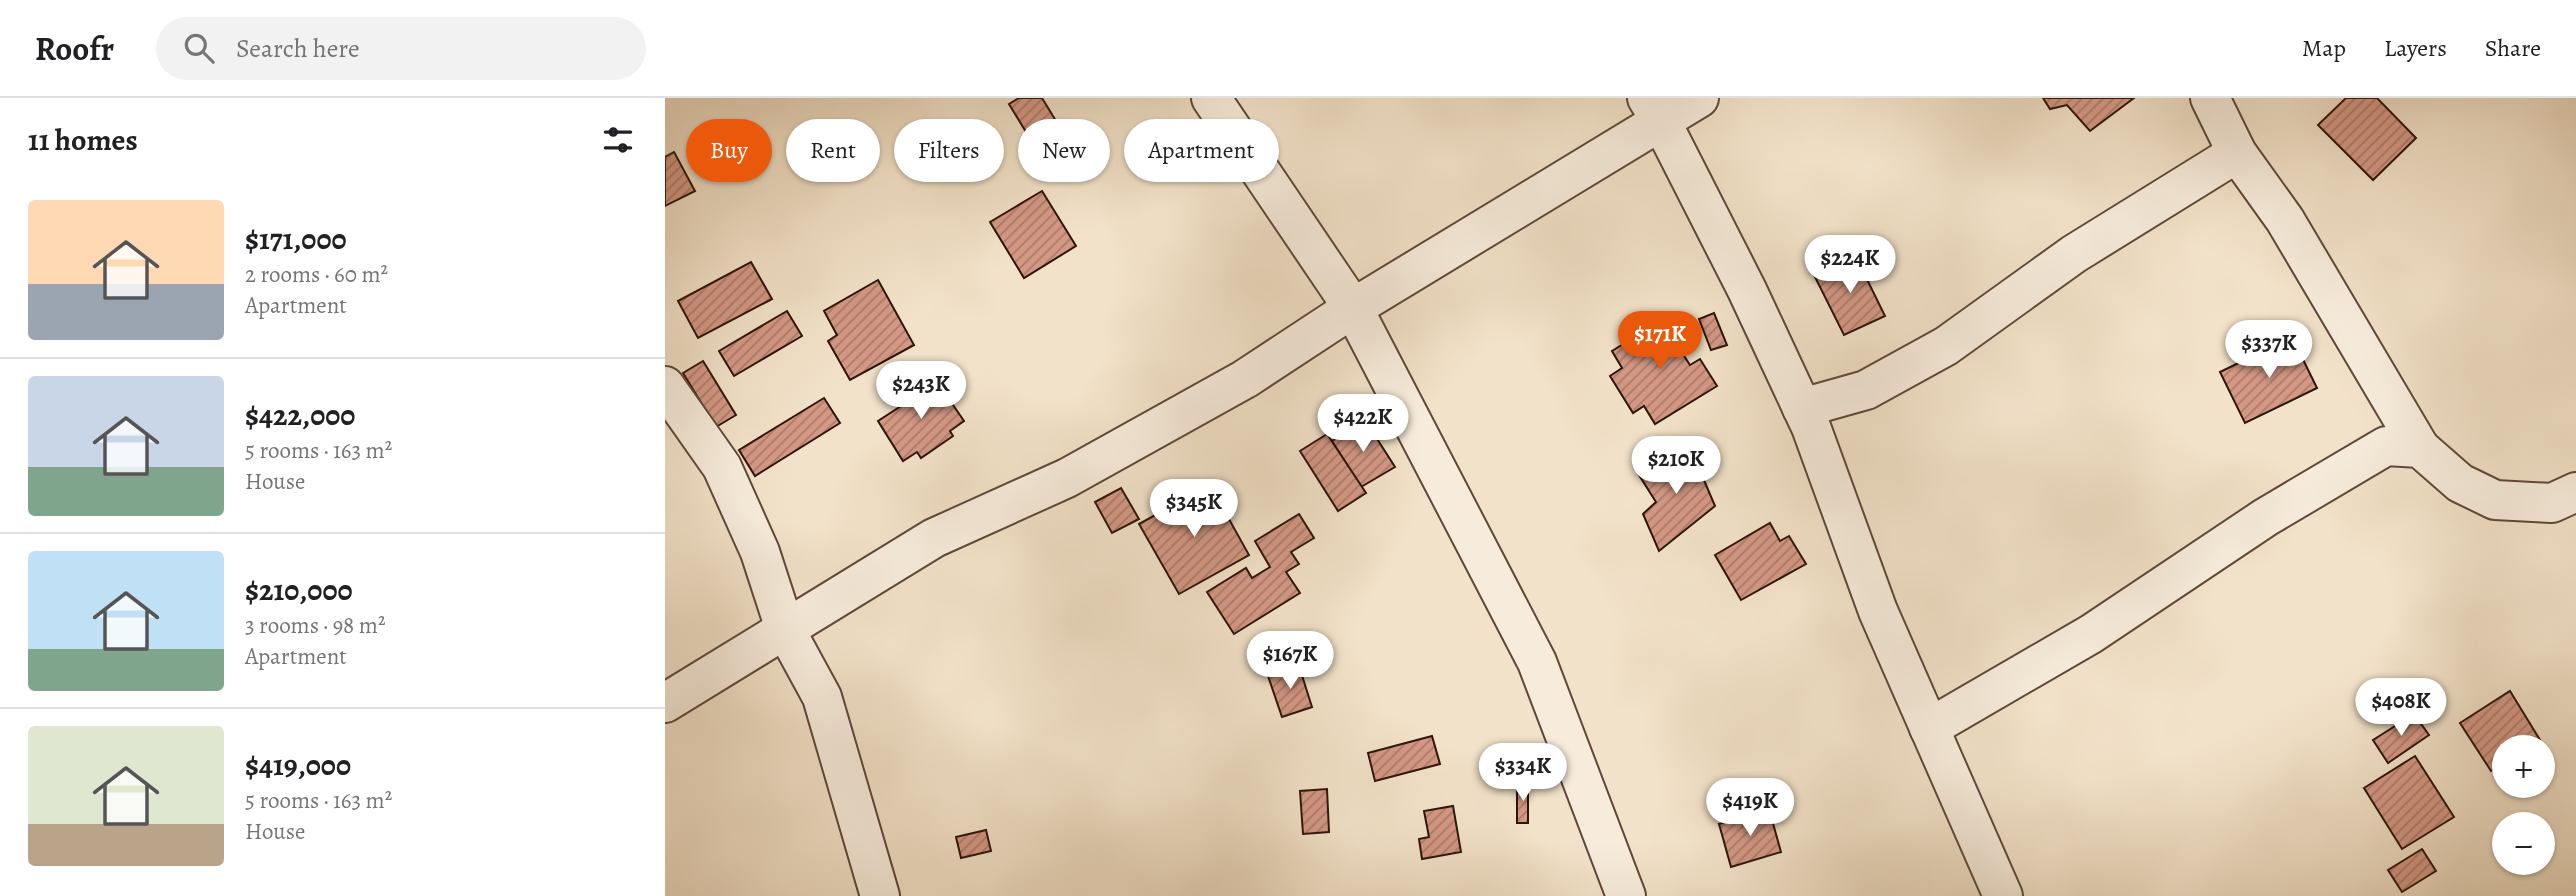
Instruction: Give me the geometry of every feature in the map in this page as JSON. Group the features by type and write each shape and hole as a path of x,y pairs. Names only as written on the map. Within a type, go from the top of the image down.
{"street":[{"path":"1211,98 1353,308 1537,662 1626,896"},
{"path":"665,704 934,538 1067,478 1245,379 1654,109 1699,98"},
{"path":"2210,98 2237,153 2285,220 2420,448 2460,483 2495,500 2552,503 2576,492"},
{"path":"1654,109 1747,290 1802,408 1878,611 2003,896"},
{"path":"1802,408 1866,390 1946,346 2074,254 2237,153"},
{"path":"665,386 722,467 760,552 785,629 822,697 880,896"},
{"path":"1929,728 2091,634 2266,517 2352,464 2386,446 2420,448"}],"building":[{"path":"1019,98 1042,98 1055,119 1018,119 1009,104"},
{"path":"2043,98 2134,98 2090,131 2067,105 2050,109"},
{"path":"2346,98 2377,98 2416,138 2373,180 2318,125"},
{"path":"674,152 686,174 686,182 690,182 695,191 665,206 665,157"},
{"path":"1042,191 1076,246 1024,278 990,222"},
{"path":"1855,255 1885,316 1844,335 1814,275"},
{"path":"751,262 772,299 698,338 678,301"},
{"path":"878,280 914,345 850,380 828,341 837,335 824,311"},
{"path":"787,311 802,336 734,376 719,351"},
{"path":"1673,313 1688,339 1677,345 1690,365 1700,359 1717,386 1655,424 1644,406 1633,413 1610,376 1622,368 1612,351"},
{"path":"1714,313 1727,345 1711,350 1699,319"},
{"path":"2292,337 2317,388 2245,423 2220,372"},
{"path":"703,361 736,415 716,427 683,373"},
{"path":"920,381 926,389 938,383 964,421 950,431 953,436 921,458 917,452 903,461 878,421 904,404 898,395"},
{"path":"824,398 840,423 755,476 739,450"},
{"path":"1365,420 1395,467 1361,487 1332,441"},
{"path":"1327,434 1366,493 1338,511 1300,451"},
{"path":"1689,445 1715,506 1659,551 1643,514 1656,502 1639,475"},
{"path":"1210,485 1249,555 1179,594 1139,524"},
{"path":"1121,488 1139,519 1112,533 1095,502"},
{"path":"1299,514 1314,538 1291,552 1299,564 1286,572 1300,593 1234,634 1207,592 1246,568 1252,578 1270,567 1255,541"},
{"path":"1770,523 1780,541 1789,536 1806,564 1741,600 1715,555"},
{"path":"1299,666 1312,707 1282,717 1268,676"},
{"path":"2510,691 2537,735 2492,735 2491,771 2460,723"},
{"path":"2414,714 2429,735 2388,763 2373,740"},
{"path":"1432,736 1440,764 1375,781 1368,753"},
{"path":"2415,756 2454,817 2402,849 2364,788"},
{"path":"1517,782 1528,782 1528,823 1517,823"},
{"path":"1327,789 1329,832 1303,834 1300,791"},
{"path":"1453,806 1461,852 1422,859 1419,839 1429,837 1424,811"},
{"path":"1769,809 1781,852 1731,867 1719,824"},
{"path":"986,830 991,851 961,858 956,837"},
{"path":"2422,849 2436,871 2402,892 2388,870"}]}
